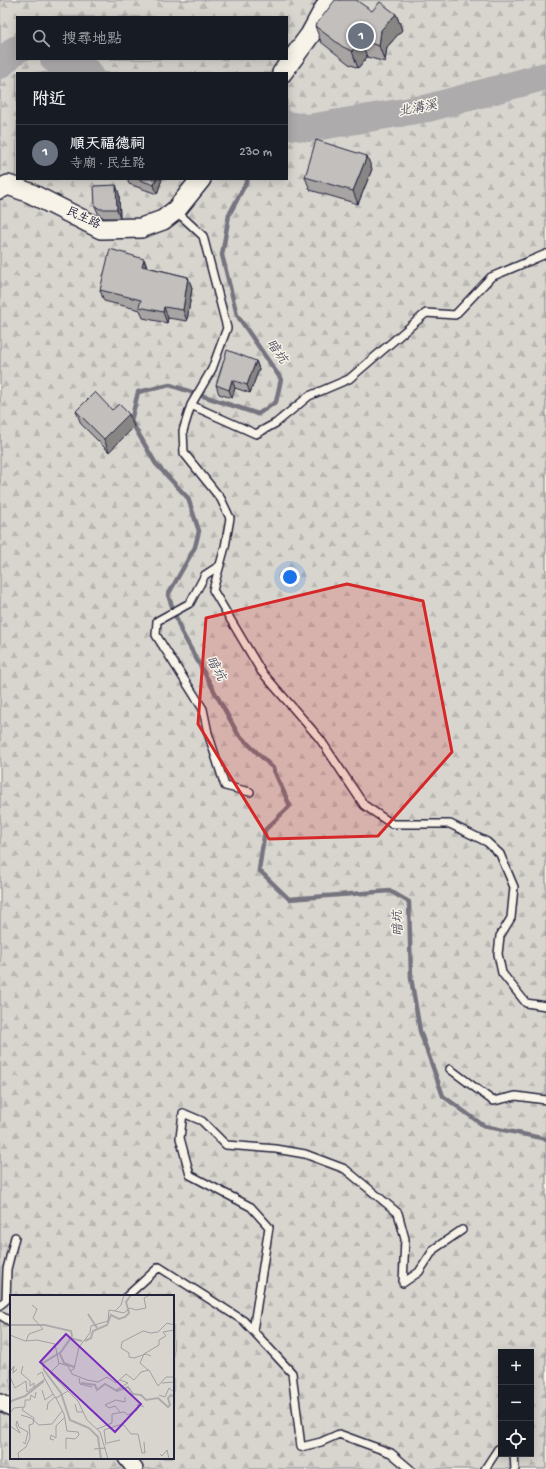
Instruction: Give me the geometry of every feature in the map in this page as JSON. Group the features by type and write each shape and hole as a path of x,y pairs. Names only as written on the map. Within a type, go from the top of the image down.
{"street":[{"path":"283,72 310,35 329,0"},
{"name":"民生路","path":"0,189 8,185 30,193 101,229 141,228 163,220 176,210 199,180"},
{"path":"0,1402 10,1407"},
{"path":"127,1459 135,1469"}],"lane":[{"path":"176,210 203,236 227,328 212,369 191,405 183,431 184,453 221,499 230,518 225,547 213,590 261,671 320,739 364,805 392,824 450,824 487,842 500,854 514,887 511,918 500,936 498,954 502,973 526,1003 546,1006"},
{"path":"191,405 256,434 276,423 309,396 349,379 426,313 455,315 491,277 546,254"},
{"path":"219,566 205,575 190,603 157,621 156,635 202,709 208,734 225,786 250,792"},
{"path":"450,1069 493,1101 516,1096 546,1100"},
{"path":"253,1330 269,1227 251,1207 190,1175 180,1138 183,1113 202,1121 226,1145 276,1149 305,1154 345,1170 398,1213 405,1239 403,1283 419,1272 434,1249 462,1230"},
{"path":"0,1305 6,1300 7,1269 15,1237"},
{"path":"128,1295 159,1266 244,1321 292,1373 301,1447 321,1442 339,1434 392,1453 410,1469"},
{"path":"0,1315 10,1321"},
{"path":"485,1469 498,1449"},
{"path":"514,1457 515,1469"}],"highlighted area":[{"path":"347,584 423,601 452,752 378,836 269,839 198,724 206,618"}],"green space":[{"path":"0,0 546,0 546,1469 0,1469"}],"building":[{"path":"335,0 356,0 372,11 380,2 396,14 381,30 379,46 361,40 352,51 343,47 315,26"},
{"path":"316,140 367,156 353,191 305,177"},
{"path":"140,180 156,180 154,185"},
{"path":"116,185 117,209 100,209 95,206 94,186"},
{"path":"110,249 144,259 142,266 188,277 183,310 164,307 163,312 139,307 141,300 100,290"},
{"path":"227,350 256,361 247,385 232,380 229,390 216,385"},
{"path":"95,392 112,410 119,404 129,414 104,439 76,411"}],"waterway":[{"name":"北溝溪","path":"0,65 16,50"},
{"name":"北溝溪","path":"56,60 86,72"},
{"name":"北溝溪","path":"544,76 546,83"},
{"name":"北溝溪","path":"288,125 309,128 428,108 546,76"},
{"name":"暗坑","path":"247,180 229,215 222,255 237,315 281,379 276,402 258,414 170,385 138,392 131,421 156,464 188,498 199,531 195,547 168,595 181,631 238,734 273,768 290,806 265,830 259,870 289,899 390,891 409,902 411,978 420,1031 443,1096 484,1126 546,1139"}],"place":[{"name":"順天福德祠","path":"361,36"}]}
